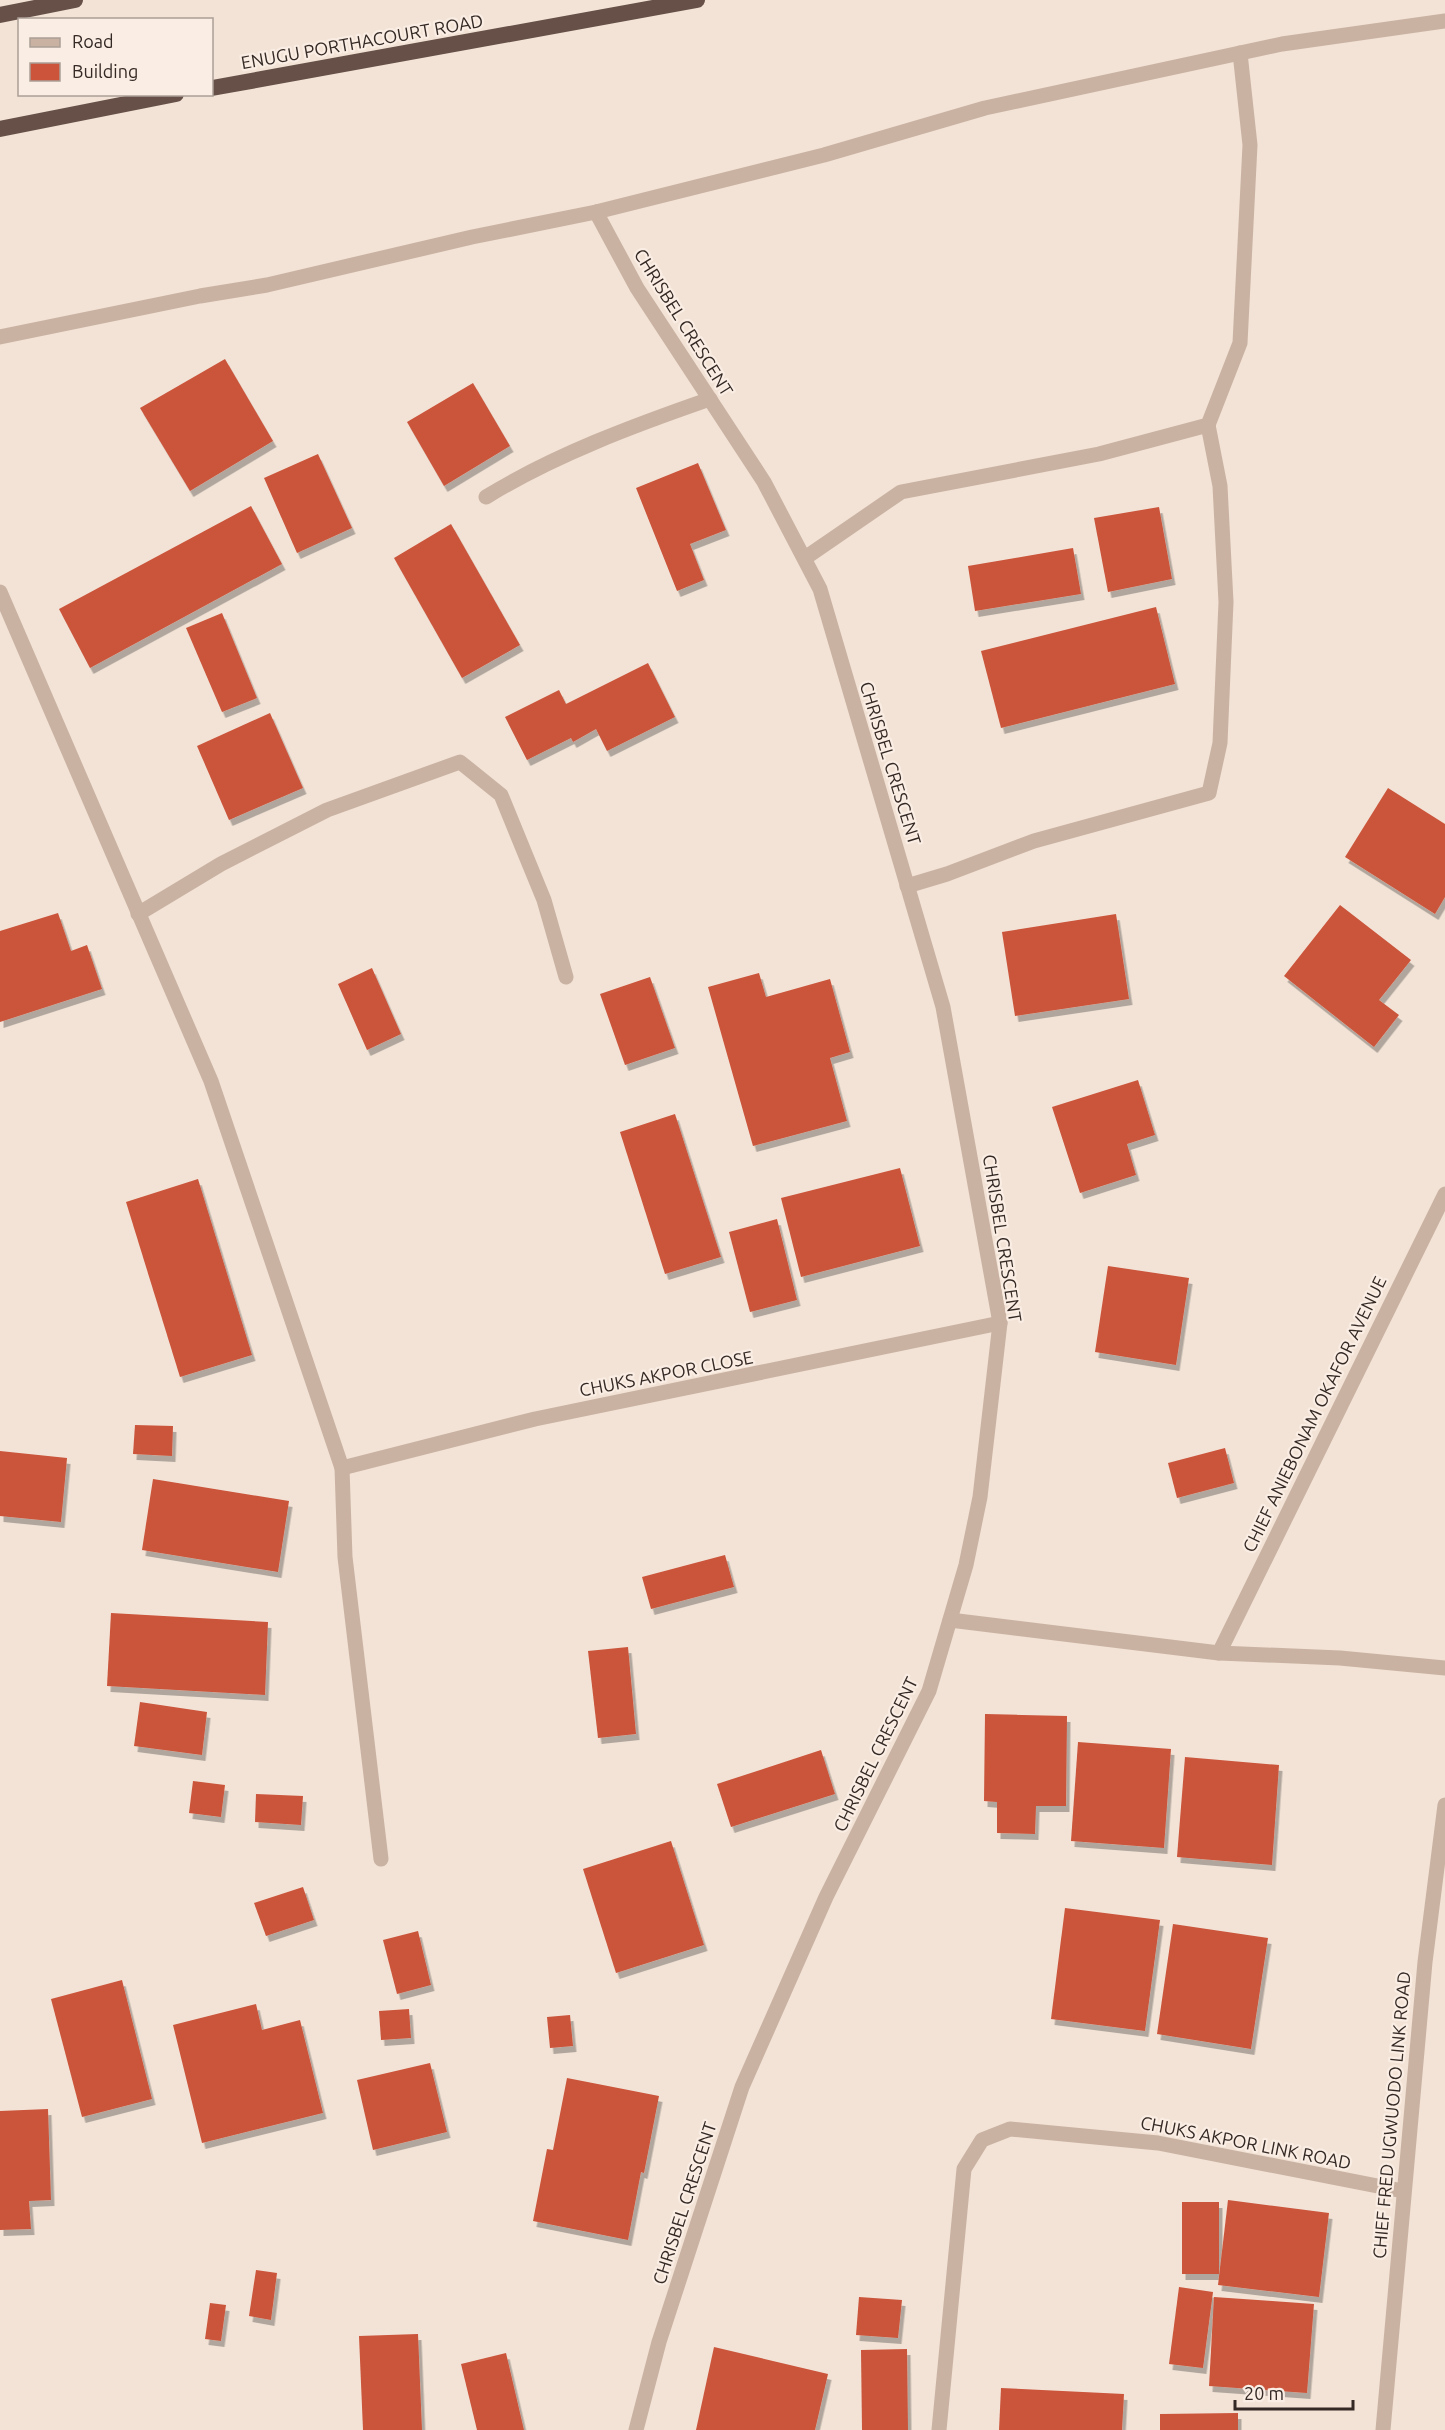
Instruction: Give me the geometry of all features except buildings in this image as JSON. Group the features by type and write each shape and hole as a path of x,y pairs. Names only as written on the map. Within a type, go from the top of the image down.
{"highway":[{"path":"0,15 75,0"},
{"name":"ENUGU PORTHACOURT ROAD","path":"213,88 697,0"},
{"path":"0,129 166,96"}],"street":[{"path":"0,337 201,296 267,285 472,237 596,212 824,155 985,108 1282,44 1445,21"},
{"path":"907,886 947,874 1034,841 1209,793 1220,743 1226,602 1220,486 1208,425 1240,343 1250,145 1240,53"},
{"name":"CHRISBEL CRESCENT","path":"596,212 637,288 764,482 820,589 943,1008 1000,1323 980,1497 966,1564 929,1691 826,1897 742,2087 659,2342 636,2430"},
{"path":"486,497 518,477 639,423 710,399"},
{"path":"805,558 901,492 1099,454 1208,425"},
{"path":"0,592 211,1081 342,1468 345,1557 381,1859"},
{"path":"138,914 221,864 327,810 460,762 501,795 544,900 566,977"},
{"name":"CHIEF ANIEBONAM OKAFOR AVENUE","path":"1219,1653 1445,1194"},
{"name":"CHUKS AKPOR CLOSE","path":"342,1468 535,1419 1000,1323"},
{"path":"950,1620 1219,1653 1340,1658 1445,1668"},
{"name":"CHIEF FRED UGWUODO LINK ROAD","path":"1383,2430 1425,1962 1445,1804"},
{"name":"CHUKS AKPOR LINK ROAD","path":"939,2430 964,2169 981,2140 1011,2129 1158,2143 1403,2191"}]}
